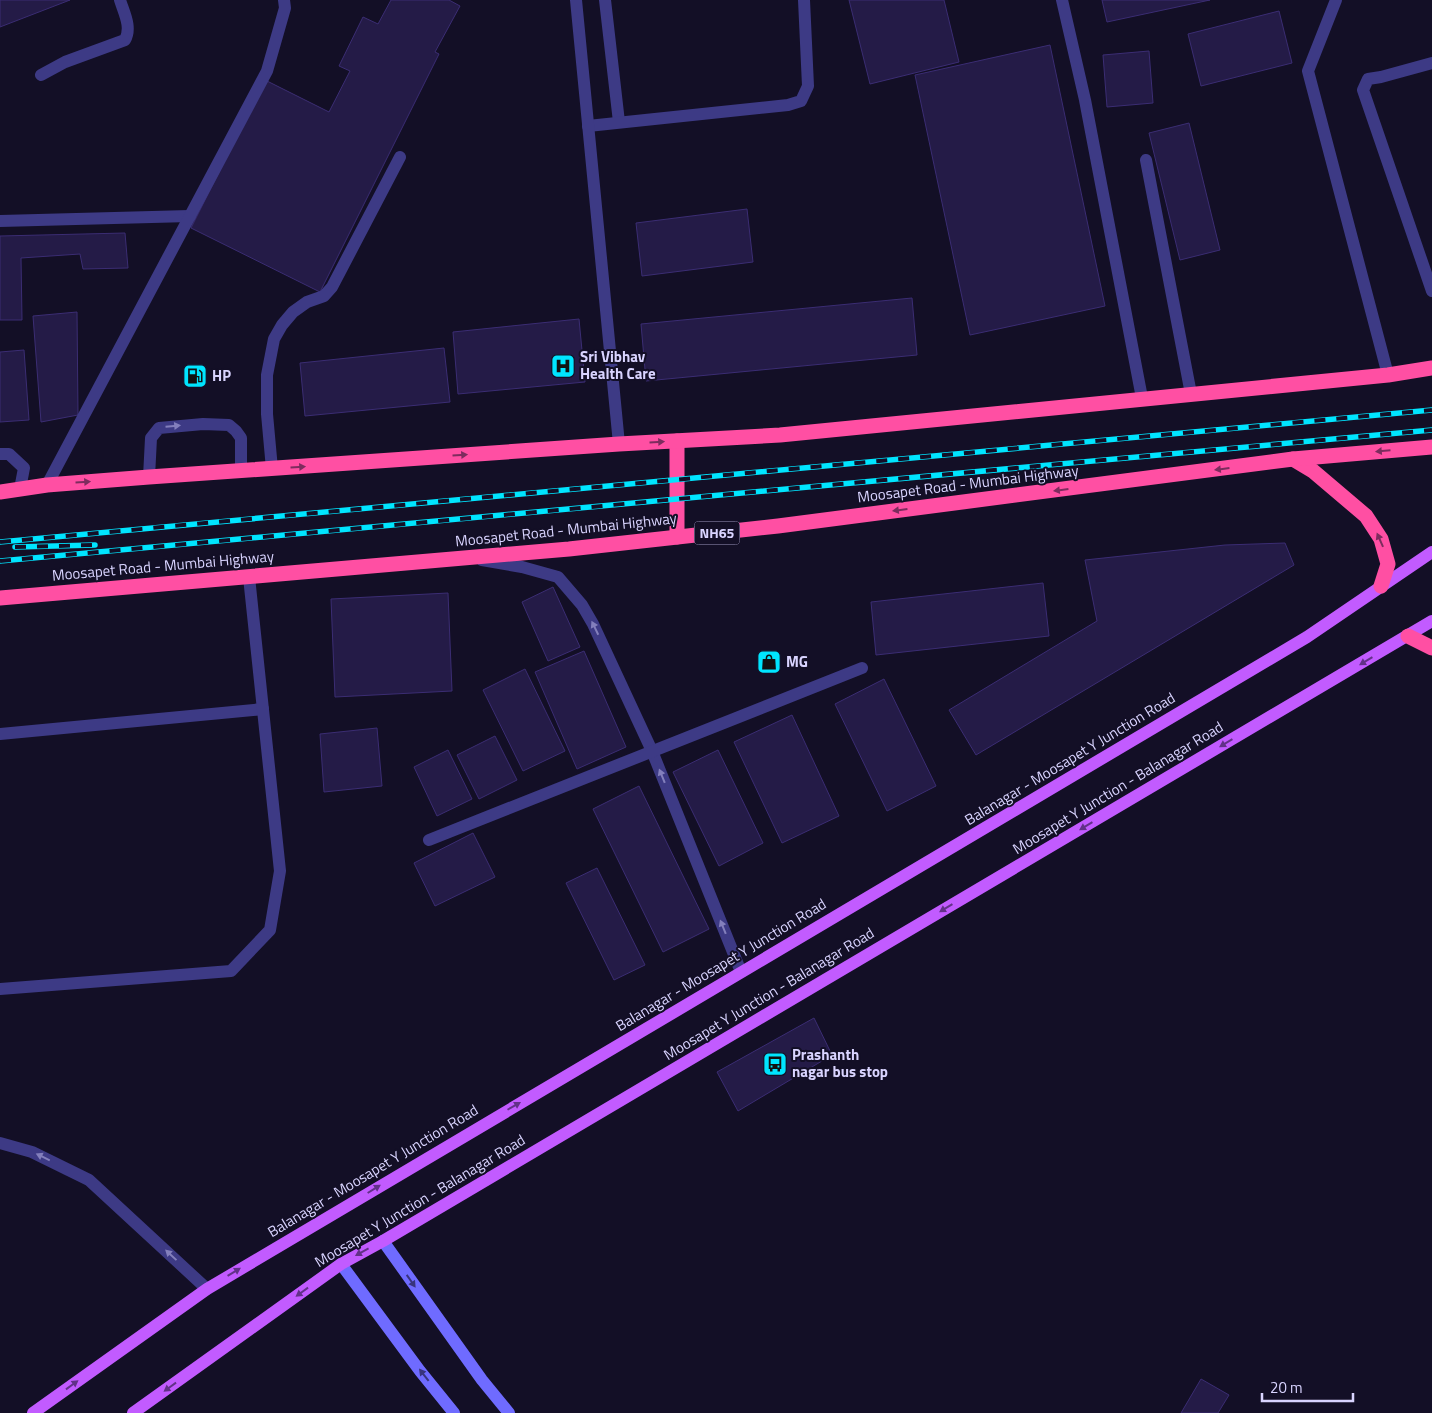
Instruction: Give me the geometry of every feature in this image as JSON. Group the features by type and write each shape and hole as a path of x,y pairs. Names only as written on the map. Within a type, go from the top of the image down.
{"highway":[{"path":"0,492 47,484 619,444 780,435 1388,375 1432,368"},
{"path":"677,441 677,538"},
{"name":"Moosapet Road - Mumbai Highway","path":"0,598 471,558 677,538 1293,460 1432,447"},
{"path":"1293,460 1313,471 1366,516 1381,539 1388,564 1382,586"},
{"path":"1408,636 1432,648"}],"main road":[{"name":"Balanagar - Moosapet Y Junction Road","path":"33,1413 206,1289 1307,637 1432,552"},
{"name":"Moosapet Y Junction - Balanagar Road","path":"134,1413 341,1264 1408,636 1432,620"}],"street":[{"path":"41,75 65,62 125,40 129,33 120,0"},
{"path":"47,484 267,71 285,8 284,0"},
{"path":"576,0 619,444"},
{"path":"605,0 619,122"},
{"path":"588,126 788,105 801,101 808,86 804,0"},
{"path":"1062,0 1085,100 1142,398"},
{"path":"1336,0 1308,72 1388,375"},
{"path":"1432,63 1368,79 1363,90 1432,291"},
{"path":"272,469 267,414 267,375 274,340 282,325 293,312 308,302 324,296 332,287 400,156"},
{"path":"1146,160 1191,394"},
{"path":"0,220 190,216"},
{"path":"149,477 151,438 155,431 159,428 203,424 229,425 236,431 241,438 241,471"},
{"path":"0,454 9,454 24,468 20,488"},
{"path":"471,558 522,567 558,577 582,605 594,624 652,751 741,972"},
{"path":"0,989 231,970 270,930 280,871 249,576"},
{"path":"429,840 862,668"},
{"path":"0,734 263,709"},
{"path":"0,1143 32,1152 89,1180 206,1289"},
{"path":"383,1241 482,1380 509,1413"},
{"path":"341,1264 420,1371 454,1413"}],"building":[{"path":"0,0 70,0 0,27"},
{"path":"391,0 449,0 460,6 435,52 439,54 320,292 191,228 265,80 329,112 350,71 339,66 363,17 378,24"},
{"path":"849,0 944,0 959,62 870,84"},
{"path":"1102,0 1210,0 1107,22"},
{"path":"1279,11 1292,63 1201,86 1188,34"},
{"path":"1050,45 1105,306 970,335 915,75"},
{"path":"1149,51 1153,103 1107,107 1103,55"},
{"path":"1189,123 1220,250 1180,260 1149,133"},
{"path":"747,209 753,262 642,276 636,223"},
{"path":"125,233 128,268 83,269 80,254 21,258 22,320 0,320 0,236"},
{"path":"912,298 917,355 646,381 641,324"},
{"path":"77,312 78,415 41,422 33,316"},
{"path":"579,319 585,382 458,394 453,332"},
{"path":"444,348 450,402 305,416 300,363"},
{"path":"24,350 29,420 0,422 0,352"},
{"path":"1285,543 1294,565 976,755 949,710 1097,621 1085,560 1225,545"},
{"path":"1043,583 1049,636 876,655 871,602"},
{"path":"553,587 580,647 548,661 522,602"},
{"path":"448,593 452,691 335,697 331,599"},
{"path":"584,651 626,747 577,769 535,672"},
{"path":"525,669 565,751 523,771 483,690"},
{"path":"884,679 936,786 887,811 835,704"},
{"path":"792,715 839,816 782,843 734,742"},
{"path":"377,728 382,786 324,792 320,734"},
{"path":"495,736 517,780 479,799 457,755"},
{"path":"448,750 472,799 437,816 414,767"},
{"path":"718,750 763,843 719,866 673,772"},
{"path":"639,786 709,929 663,952 593,809"},
{"path":"473,833 495,877 435,906 414,863"},
{"path":"597,868 645,965 614,980 566,883"},
{"name":"Prashanth nagar bus stop","path":"814,1018 832,1055 738,1111 717,1072"},
{"path":"1201,1379 1229,1395 1218,1413 1181,1413"}],"railway":[{"path":"0,542 1432,410"},
{"path":"0,561 1432,430"},
{"path":"15,547 95,545"}],"place":[{"name":"Sri Vibhav Health Care","path":"563,366"},
{"name":"HP","path":"195,376"},
{"name":"MG","path":"769,662"},
{"name":"Prashanth nagar bus stop","path":"775,1064"}]}
